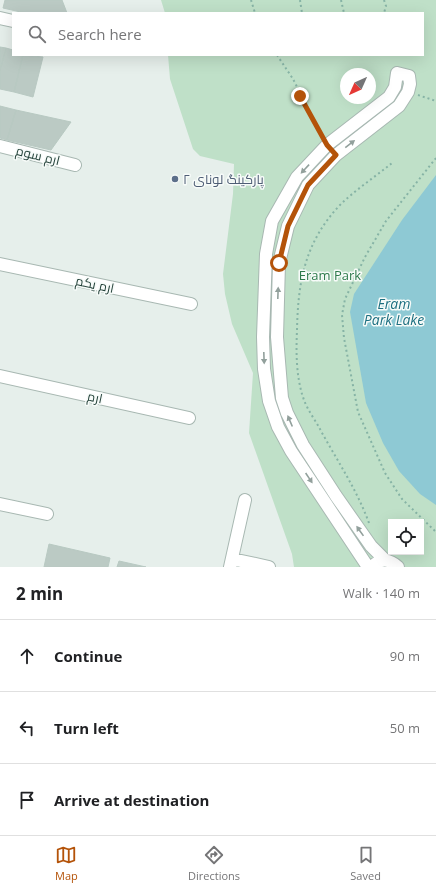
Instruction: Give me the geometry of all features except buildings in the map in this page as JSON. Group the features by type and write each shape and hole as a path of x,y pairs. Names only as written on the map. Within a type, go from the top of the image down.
{"street":[{"path":"0,18 12,21"},
{"path":"368,567 291,451 278,427 267,386 263,337 266,254 272,221 298,177 327,145 389,97 395,87 397,73 409,76 410,84 408,92 399,106 336,155 308,185 288,226 279,263 277,337 282,398 294,430 362,534 386,560 394,563 398,567"},
{"path":"327,145 336,155"},
{"name":"ارم سوم","path":"0,146 75,165"},
{"name":"ارم یکم","path":"0,264 191,304"},
{"path":"263,337 277,337"},
{"name":"ارم","path":"0,376 189,418"},
{"path":"246,500 231,563 268,567"},
{"path":"0,504 48,514"},
{"path":"372,567 376,563 386,560"}],"path":[{"path":"252,0 255,12"},
{"path":"300,0 302,12"},
{"path":"341,0 344,12"},
{"path":"384,0 386,6 384,12"},
{"path":"278,56 293,79 327,145"},
{"path":"408,92 436,101"},
{"path":"436,158 383,227 365,257 345,299 342,315 344,338 358,412 385,473 393,486 402,499 436,532"},
{"path":"370,526 354,487 304,401 299,381 297,301 304,265 311,246 326,221 341,204 392,163"}],"green space":[{"name":"Eram Park","path":"161,0 436,0 436,567 294,567 292,554 249,433 253,373 232,324 225,294 223,274 233,194 234,164 200,156 193,149 170,79 168,56 424,56 424,12 165,12"}],"water":[{"name":"Eram Park Lake","path":"436,175 436,505 420,494 399,471 383,443 366,403 350,312 354,294 402,220"}],"place":[{"name":"پارکینگ لونای ۲","path":"175,179"}],"route":[{"path":"279,263 288,226 308,185 336,155 327,145 300,96"}]}
